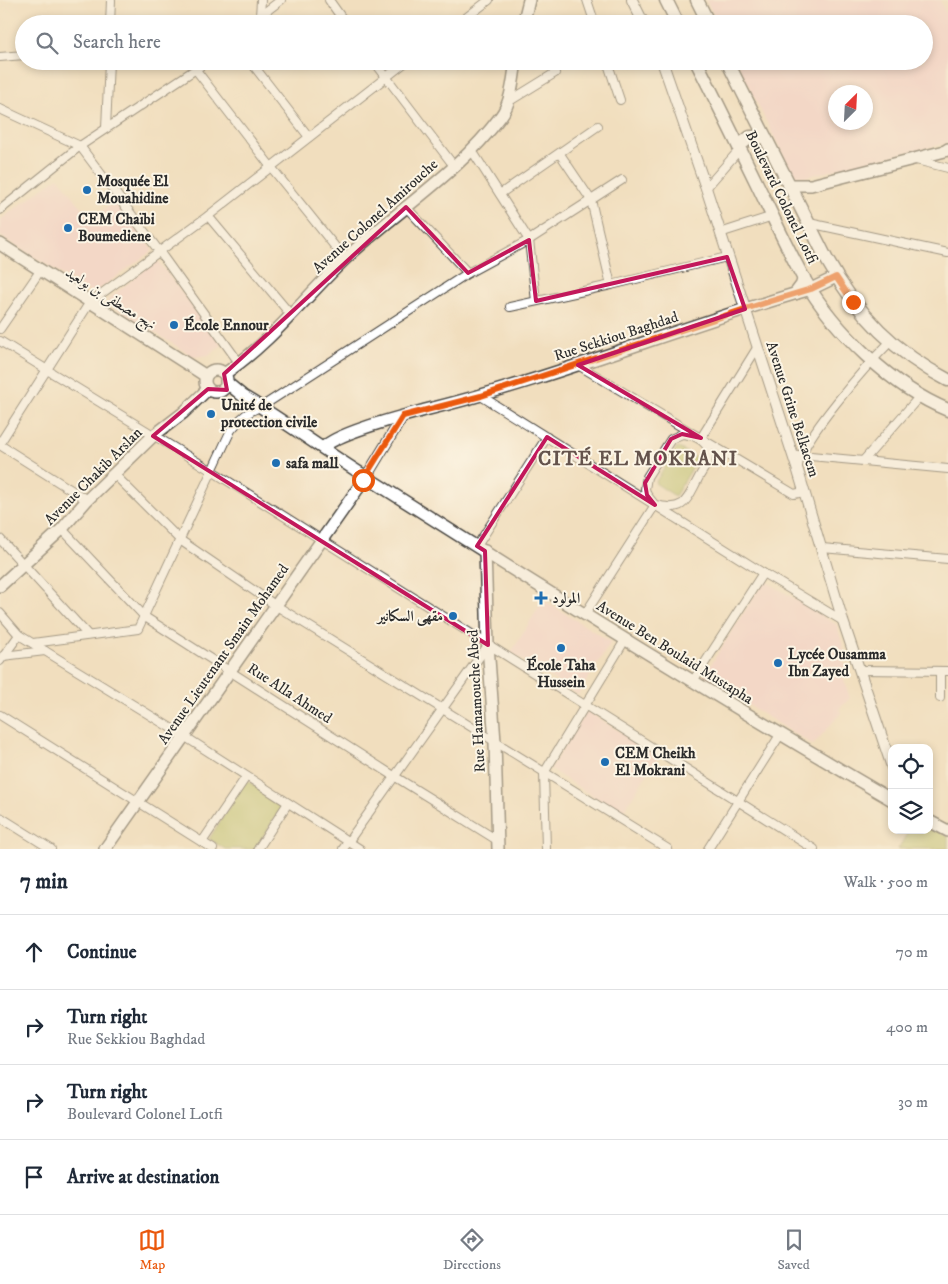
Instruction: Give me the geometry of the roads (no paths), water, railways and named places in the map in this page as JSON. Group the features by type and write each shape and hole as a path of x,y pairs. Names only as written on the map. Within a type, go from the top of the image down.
{"main road":[{"path":"525,15 529,0"},
{"path":"666,0 674,15"},
{"path":"697,0 704,15"},
{"name":"Avenue Colonel Amirouche","path":"224,382 345,259 454,166 471,149 502,115 508,102 514,70"},
{"name":"Boulevard Colonel Lotfi","path":"700,70 807,284 845,333 872,361 920,396 948,410"},
{"name":"Boulevard Colonel Lotfi","path":"732,70 836,277 853,302 890,342 915,361 948,380"},
{"path":"732,133 744,132 757,121"},
{"path":"739,148 745,139 765,137"},
{"path":"792,191 799,191 811,185 947,151"},
{"name":"نهج مصطفى بن بولعيد","path":"0,244 206,376"},
{"path":"796,293 802,285 836,277"},
{"name":"Rue Sekkiou Baghdad","path":"323,448 327,443 340,437 403,416 481,396 796,293"},
{"path":"214,370 224,382 215,392 208,389 205,382 206,376 214,370"},
{"name":"Avenue Ben Boulaid Mustapha","path":"224,382 366,477 625,640 780,735 888,798"},
{"name":"Avenue Chakib Arslan","path":"0,586 62,528 87,500 153,436 183,413 208,389"},
{"name":"Avenue Lieutenant Smain Mohamed","path":"105,849 366,477"},
{"name":"Rue Hamamouche Abed","path":"481,548 495,742 498,844"},
{"path":"933,823 948,831"}],"street":[{"path":"110,15 111,0"},
{"path":"260,15 261,0"},
{"path":"261,15 281,0"},
{"path":"328,0 339,15"},
{"path":"470,15 489,0"},
{"path":"587,0 592,15"},
{"path":"632,0 640,15"},
{"path":"0,57 15,56"},
{"path":"106,128 109,70"},
{"path":"0,210 80,146 196,70 345,259"},
{"path":"257,70 309,137"},
{"path":"381,70 454,166"},
{"path":"87,500 0,444 90,302 208,216 396,70"},
{"path":"610,70 620,100"},
{"name":"Avenue Grine Belkacem","path":"665,70 706,188 798,471 843,621 888,754"},
{"path":"508,102 555,74"},
{"path":"0,109 80,146 159,251 240,364"},
{"path":"500,194 598,126"},
{"path":"706,188 739,148"},
{"path":"471,149 529,240 536,301"},
{"path":"560,154 591,200 611,285"},
{"path":"912,160 948,168"},
{"path":"33,643 138,630 231,430 236,423 256,408 468,273 529,240 622,180"},
{"path":"406,207 468,273"},
{"path":"208,216 291,315"},
{"path":"720,232 773,216"},
{"path":"809,223 948,253"},
{"path":"510,307 727,257"},
{"path":"0,328 40,271"},
{"path":"0,341 212,471 814,849"},
{"path":"798,471 800,455 807,444 872,361 890,342"},
{"path":"700,438 757,348"},
{"path":"578,364 794,494 804,492"},
{"path":"481,396 843,621"},
{"path":"863,461 920,396"},
{"path":"366,477 403,416"},
{"path":"682,434 689,434 700,438 708,451 708,462 686,499 676,506 668,508 655,505 647,495 645,483 671,439 682,434"},
{"path":"481,548 547,437"},
{"path":"787,440 797,448 807,444"},
{"path":"800,455 948,469"},
{"path":"114,474 180,540 275,605 668,849"},
{"path":"584,614 655,505"},
{"name":"Rue Alla Ahmed","path":"62,528 145,617 498,844"},
{"path":"0,539 88,635"},
{"path":"822,548 948,559"},
{"path":"693,681 763,573"},
{"path":"0,613 19,635 184,736 360,849"},
{"path":"2,659 19,635"},
{"path":"546,849 544,772 625,640"},
{"path":"0,646 12,645"},
{"path":"343,849 488,645"},
{"path":"2,659 45,650"},
{"path":"861,670 944,671 940,698"},
{"path":"0,715 213,849"},
{"path":"708,849 780,735"},
{"path":"202,842 246,776"},
{"path":"258,849 288,803"},
{"path":"0,817 50,849"}],"place":[{"name":"Mosquée El Mouahidine","path":"87,190"},
{"name":"CEM Chaïbi Boumediene","path":"68,228"},
{"name":"École Ennour","path":"174,325"},
{"name":"Unité de protection civile","path":"211,414"},
{"name":"safa mall","path":"276,463"},
{"name":"المولود","path":"541,598"},
{"name":"مقهى السكانير","path":"453,616"},
{"name":"École Taha Hussein","path":"561,648"},
{"name":"Lycée Ousamma Ibn Zayed","path":"778,663"},
{"name":"CEM Cheikh El Mokrani","path":"605,762"}],"district":[{"name":"CITÉ EL MOKRANI","path":"638,458"}]}
